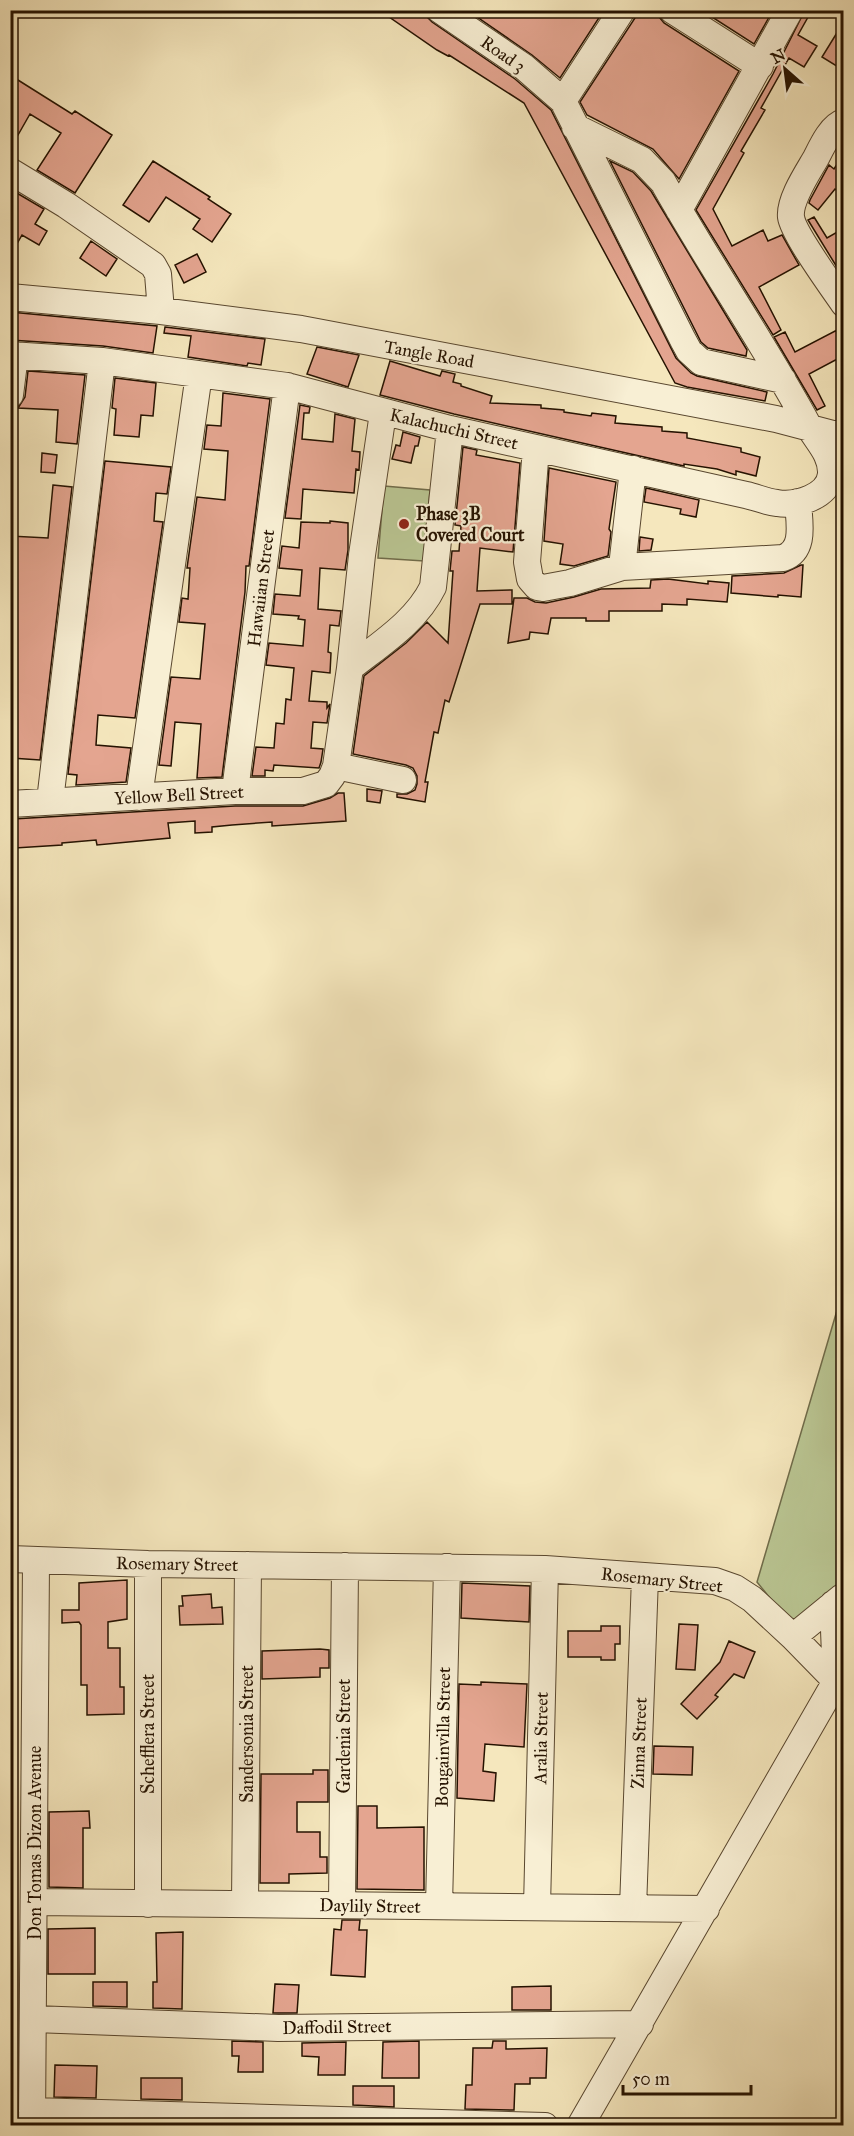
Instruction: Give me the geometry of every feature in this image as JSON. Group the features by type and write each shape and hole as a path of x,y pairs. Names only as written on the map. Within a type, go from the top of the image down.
{"street":[{"name":"Road 3","path":"440,10 524,68 563,101"},
{"path":"622,10 563,101 689,351 701,362 710,365 783,380"},
{"path":"672,10 760,66"},
{"path":"679,210 790,10"},
{"path":"843,122 836,125 823,144 794,200 791,217 797,232 843,304"},
{"path":"575,127 624,149 642,160 663,182 783,380 810,429"},
{"path":"10,171 153,265 158,274 161,311"},
{"name":"Tangle Road","path":"10,297 161,311 301,329 776,419 810,429 843,434"},
{"path":"10,395 13,355"},
{"name":"Kalachuchi Street","path":"13,355 102,361 287,386 383,413 776,503 798,502 818,494 827,486 831,474 829,461 810,429"},
{"path":"50,801 102,361"},
{"path":"140,797 199,374"},
{"name":"Hawaiian Street","path":"235,791 287,386"},
{"path":"383,413 362,555 350,668 336,766 403,780"},
{"path":"350,668 415,614 426,601 433,587 450,429"},
{"path":"536,448 526,562 534,584 543,588 570,583 622,567 788,556 797,547 800,535 798,502"},
{"path":"622,567 633,469"},
{"name":"Yellow Bell Street","path":"10,804 235,791 303,791 326,783 336,766"},
{"name":"Rosemary Street","path":"10,1560 545,1569 715,1581 735,1588 752,1599 836,1681"},
{"name":"Don Tomas Dizon Avenue","path":"32,2118 36,1561"},
{"name":"Schefflera Street","path":"148,1564 148,1904"},
{"name":"Sandersonia Street","path":"245,1904 248,1565"},
{"name":"Gardenia Street","path":"342,1905 345,1566"},
{"name":"Bougainvilla Street","path":"439,1906 447,1567"},
{"name":"Aralia Street","path":"537,1907 545,1569"},
{"name":"Zinna Street","path":"633,1908 645,1577"},
{"path":"793,1637 838,1600"},
{"path":"580,2126 836,1681 838,1600"},
{"name":"Daylily Street","path":"35,1902 706,1908"},
{"name":"Daffodil Street","path":"34,2019 278,2028 640,2024"},
{"path":"32,2118 545,2126"}],"green space":[{"name":"Phase 3B Covered Court","path":"384,486 430,490 424,561 378,558"},
{"path":"843,1290 843,1582 792,1625 757,1582"}],"building":[{"path":"379,10 420,10 432,22 515,79 551,110 676,358 697,376 767,392 765,401 675,383 524,103 449,55 437,50"},
{"path":"467,10 604,10 560,78 532,55"},
{"path":"637,10 657,10 664,23 739,71 679,179 653,149 587,115 580,102 635,18"},
{"path":"701,10 773,10 754,44"},
{"path":"805,10 812,10 798,35 817,46 804,67 789,58 761,108 765,110 741,151 744,153 713,209 732,246 763,230 768,241 782,235 799,265 759,287 781,330 773,335 696,210 773,74"},
{"path":"843,23 843,70 822,57"},
{"path":"10,75 72,114 75,111 112,135 75,193 37,170 61,133 30,114 10,149"},
{"path":"843,155 843,195 835,189 818,210 809,203 810,200 829,165 834,169"},
{"path":"153,161 210,197 208,199 231,214 212,242 193,229 200,219 166,197 149,222 123,205"},
{"path":"610,161 633,172 651,191 747,350 746,356 708,348 701,342"},
{"path":"10,189 44,209 35,224 47,231 39,245 22,235 10,256"},
{"path":"814,217 827,238 839,231 843,239 843,277 808,220"},
{"path":"91,241 117,259 106,276 80,258"},
{"path":"197,254 206,272 184,283 175,265"},
{"path":"10,312 157,326 153,353 103,346 10,340"},
{"path":"165,327 265,339 261,365 248,363 247,366 188,357 191,336 164,333"},
{"path":"837,330 843,342 843,356 809,374 825,406 817,410 774,337 785,332 795,352"},
{"path":"317,347 359,355 348,387 307,374"},
{"path":"390,361 440,376 442,371 455,374 453,382 492,396 490,403 541,405 541,408 591,416 592,413 616,416 615,423 662,427 662,431 687,433 687,438 741,448 741,452 760,457 756,476 736,471 736,475 717,469 684,464 684,466 380,395"},
{"path":"28,371 85,375 77,444 56,442 58,410 18,408 25,397"},
{"path":"115,378 156,383 153,416 141,415 139,437 114,435 116,409 112,408"},
{"path":"223,393 270,399 249,566 246,566 245,592 222,777 197,778 201,724 175,722 171,766 159,765 171,677 200,679 205,624 179,622 182,598 188,599 190,568 187,568 197,497 225,500 228,451 204,449 207,425 221,426"},
{"path":"300,405 310,407 309,413 304,413 302,439 333,442 335,414 355,419 352,451 360,452 354,493 303,489 301,519 285,518"},
{"path":"403,432 420,437 411,463 392,459 396,445 400,446"},
{"path":"463,447 477,450 476,455 520,463 513,552 480,548 477,591 512,590 512,604 480,604 449,702 445,700 438,733 434,732 425,782 428,782 425,802 397,797 397,794 407,794 415,790 417,776 413,768 353,754 364,676 406,643 427,622 448,643 453,571 450,571 452,551 459,551 461,526 455,525"},
{"path":"42,453 57,455 55,473 41,472"},
{"path":"105,461 171,467 167,494 156,493 154,521 163,522 135,718 98,715 96,745 131,748 126,782 76,785 77,775 68,774"},
{"path":"549,468 616,482 609,529 611,532 608,556 574,566 560,564 563,544 544,541"},
{"path":"53,485 72,487 40,760 11,758 13,733 10,732 10,536 48,538"},
{"path":"646,488 699,500 696,517 680,514 681,509 644,502"},
{"path":"330,521 348,523 348,550 345,570 320,568 318,609 341,611 339,626 330,625 328,652 331,653 330,673 312,671 309,701 327,702 327,708 330,704 327,723 313,722 311,748 323,749 321,762 319,768 274,765 273,771 265,770 265,776 252,776 256,747 274,748 276,723 284,724 286,699 291,700 294,668 266,665 269,643 303,646 305,620 298,619 299,616 273,614 275,594 300,596 302,570 279,568 282,546 299,548 301,522 330,523"},
{"path":"640,537 653,539 651,550 639,551"},
{"path":"803,565 801,597 731,593 732,576 784,573"},
{"path":"668,579 708,584 708,581 729,583 727,602 687,599 687,605 662,604 662,611 609,611 609,621 586,621 586,618 551,618 548,634 530,632 529,639 508,643 514,598 527,598 535,602 546,603 601,589 650,588 651,580"},
{"path":"367,789 382,791 380,803 367,801"},
{"path":"338,793 344,793 346,821 272,826 272,822 232,825 212,827 212,832 195,833 195,821 168,823 170,838 97,845 96,840 15,848 13,819 235,806 303,806 330,798"},
{"path":"127,1580 127,1619 108,1622 108,1648 120,1648 120,1687 124,1687 124,1714 87,1715 87,1685 81,1685 81,1625 79,1622 62,1623 62,1610 79,1610 79,1583"},
{"path":"462,1583 530,1586 529,1622 461,1618"},
{"path":"211,1594 212,1608 222,1607 223,1624 180,1625 179,1606 183,1606 182,1596"},
{"path":"679,1624 698,1625 695,1670 676,1669"},
{"path":"601,1626 620,1626 620,1644 615,1644 615,1660 601,1660 601,1657 568,1657 568,1631 601,1631"},
{"path":"729,1641 755,1652 744,1678 734,1674 715,1695 718,1697 697,1719 681,1704 720,1662"},
{"path":"329,1650 329,1668 320,1668 320,1677 262,1679 262,1651"},
{"path":"481,1682 527,1684 524,1747 485,1744 483,1771 496,1773 494,1801 457,1798 459,1684 481,1685"},
{"path":"654,1746 693,1747 692,1775 653,1774"},
{"path":"313,1770 328,1770 328,1802 297,1802 297,1832 320,1832 320,1857 327,1857 327,1873 289,1874 289,1883 260,1883 261,1774 313,1774"},
{"path":"358,1806 377,1806 377,1828 424,1827 424,1890 357,1889"},
{"path":"89,1811 90,1828 83,1828 83,1888 49,1887 49,1812"},
{"path":"342,1920 360,1920 359,1930 367,1930 365,1977 331,1975 334,1929 341,1930"},
{"path":"95,1928 95,1974 48,1974 48,1929"},
{"path":"183,1932 182,2009 153,2008 153,1982 157,1982 156,1933"},
{"path":"93,1982 127,1982 127,2007 93,2006"},
{"path":"275,1984 299,1985 297,2013 273,2013"},
{"path":"551,1986 551,2010 512,2010 512,1987"},
{"path":"232,2041 263,2042 263,2072 238,2072 239,2056 232,2056"},
{"path":"419,2041 419,2078 382,2078 383,2042"},
{"path":"493,2041 506,2041 506,2049 547,2048 546,2078 530,2078 530,2084 515,2084 514,2110 465,2109 466,2085 472,2085 473,2048 492,2048"},
{"path":"346,2042 345,2075 318,2075 319,2057 302,2056 302,2043"},
{"path":"55,2065 97,2066 96,2098 54,2097"},
{"path":"141,2078 182,2078 182,2100 141,2099"},
{"path":"353,2086 394,2086 394,2107 353,2105"}],"place":[{"name":"Phase 3B Covered Court","path":"404,524"}]}
